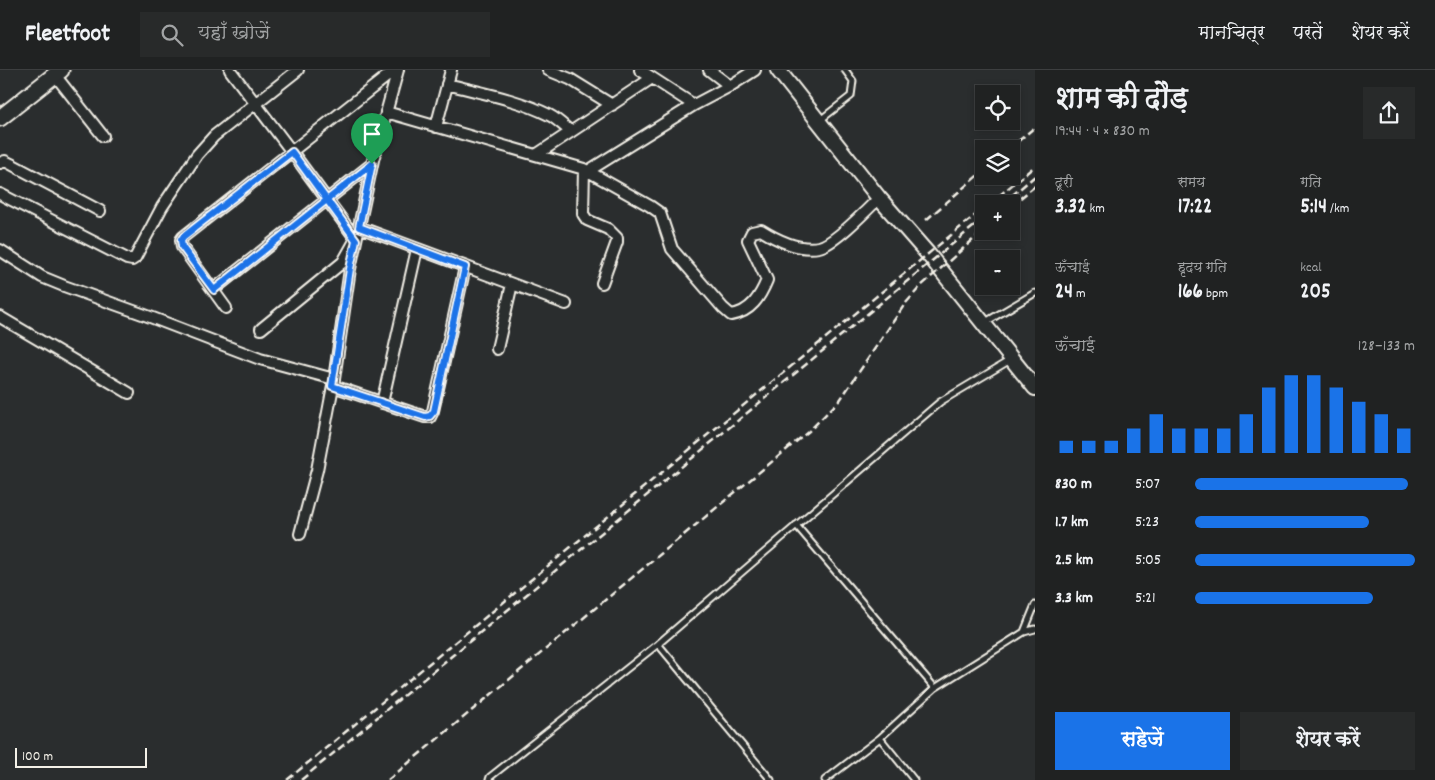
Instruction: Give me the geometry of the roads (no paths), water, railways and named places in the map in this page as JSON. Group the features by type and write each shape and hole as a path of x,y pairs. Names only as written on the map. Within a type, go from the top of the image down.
{"main road":[{"path":"778,70 879,198 984,323 1035,388"},
{"path":"0,107 55,72"},
{"path":"0,118 55,72"}],"street":[{"path":"230,70 356,240"},
{"path":"0,195 132,260 135,258 162,207 197,155 214,136 298,70"},
{"path":"300,534 317,470 356,240 372,164 396,70"},
{"path":"226,308 182,247 181,240 396,70"},
{"path":"436,127 451,70"},
{"path":"548,70 570,79 612,105"},
{"path":"640,70 694,105"},
{"path":"709,70 730,86"},
{"path":"586,170 756,70"},
{"path":"55,72 103,136"},
{"path":"536,155 652,78"},
{"path":"447,84 507,99 533,108 551,116 571,132"},
{"path":"386,112 586,170 660,213 672,249 731,315 740,314 750,307 760,297 767,280 748,240 752,232 761,230 780,241 801,247 820,247 842,234 879,198"},
{"path":"0,163 5,161 100,212"},
{"path":"214,290 372,164"},
{"path":"586,170 583,214 587,220 608,228 615,233 617,238 602,283"},
{"path":"359,227 566,304"},
{"path":"261,329 343,262 356,240"},
{"path":"0,250 42,277 64,286 260,359 333,383 382,403 425,417 430,416 434,411 465,267"},
{"path":"382,403 417,250"},
{"path":"497,349 512,284"},
{"path":"0,318 128,392"}],"lane":[{"path":"818,121 851,96 853,81 845,70"},
{"path":"984,323 1035,293"},
{"path":"490,780 490,777 658,644 940,402 1012,358"},
{"path":"796,525 935,688"},
{"path":"1024,632 1035,605"},
{"path":"825,780 880,738 935,688 1024,632 1035,628"},
{"path":"658,644 771,780"},
{"path":"880,738 914,780"}],"railway":[{"path":"1020,140 1035,127"},
{"path":"1000,195 1035,166"},
{"path":"1013,195 1035,176"},
{"path":"926,220 975,178"},
{"path":"1020,198 1035,186"},
{"path":"287,780 975,215"},
{"path":"301,780 975,225"},
{"path":"388,780 809,431 840,400 905,304 921,286 975,238"}]}
